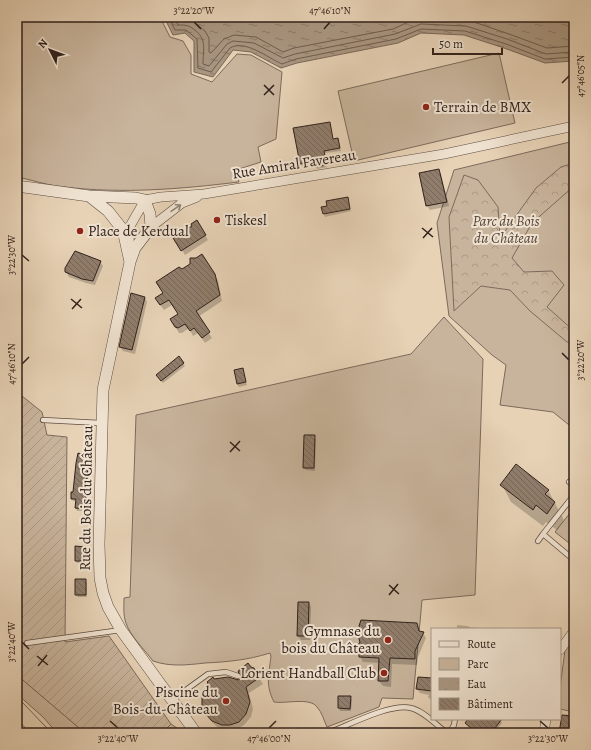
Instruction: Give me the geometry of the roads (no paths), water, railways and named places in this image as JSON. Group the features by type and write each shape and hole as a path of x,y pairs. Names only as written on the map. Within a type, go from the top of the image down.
{"highway":[{"path":"17,708 41,733"},
{"path":"17,718 36,733"}],"street":[{"name":"Rue Amiral Favereau","path":"17,186 88,196 136,198 145,200 161,196 204,194 444,154 574,126"},
{"name":"Rue du Bois du Château","path":"196,733 121,630 108,607 100,578 98,544 103,390 130,262 135,248 151,227 182,203 204,194"},
{"name":"Rue du Bois du Château","path":"88,196 108,211 123,230 130,262"},
{"name":"Rue du Bois du Château","path":"130,262 130,226 145,200"},
{"path":"145,200 150,214 151,227"},
{"path":"561,649 574,631"},
{"path":"544,733 546,720"}],"lane":[{"path":"43,420 102,423"},
{"path":"569,482 574,486"},
{"path":"538,541 574,495"},
{"path":"542,534 574,560"},
{"path":"27,643 121,630"},
{"path":"172,700 208,674 226,672 238,676"},
{"path":"328,733 384,711 402,707 412,708 420,712 448,733 454,725 455,720"}],"water":[{"path":"164,17 574,17 574,61 545,63 464,35 421,33 398,43 297,63 281,68 251,52 233,50 213,77 194,72 194,41 185,33 173,35"}],"place":[{"name":"Terrain de BMX","path":"426,107"},
{"name":"Tiskesl","path":"217,220"},
{"name":"Place de Kerdual","path":"80,231"},
{"name":"Gymnase du bois du Château","path":"388,640"},
{"name":"Lorient Handball Club","path":"384,673"},
{"name":"Piscine du Bois-du-Château","path":"226,701"}],"park label":[{"name":"Parc du Bois du Château","path":"506,230"}]}
